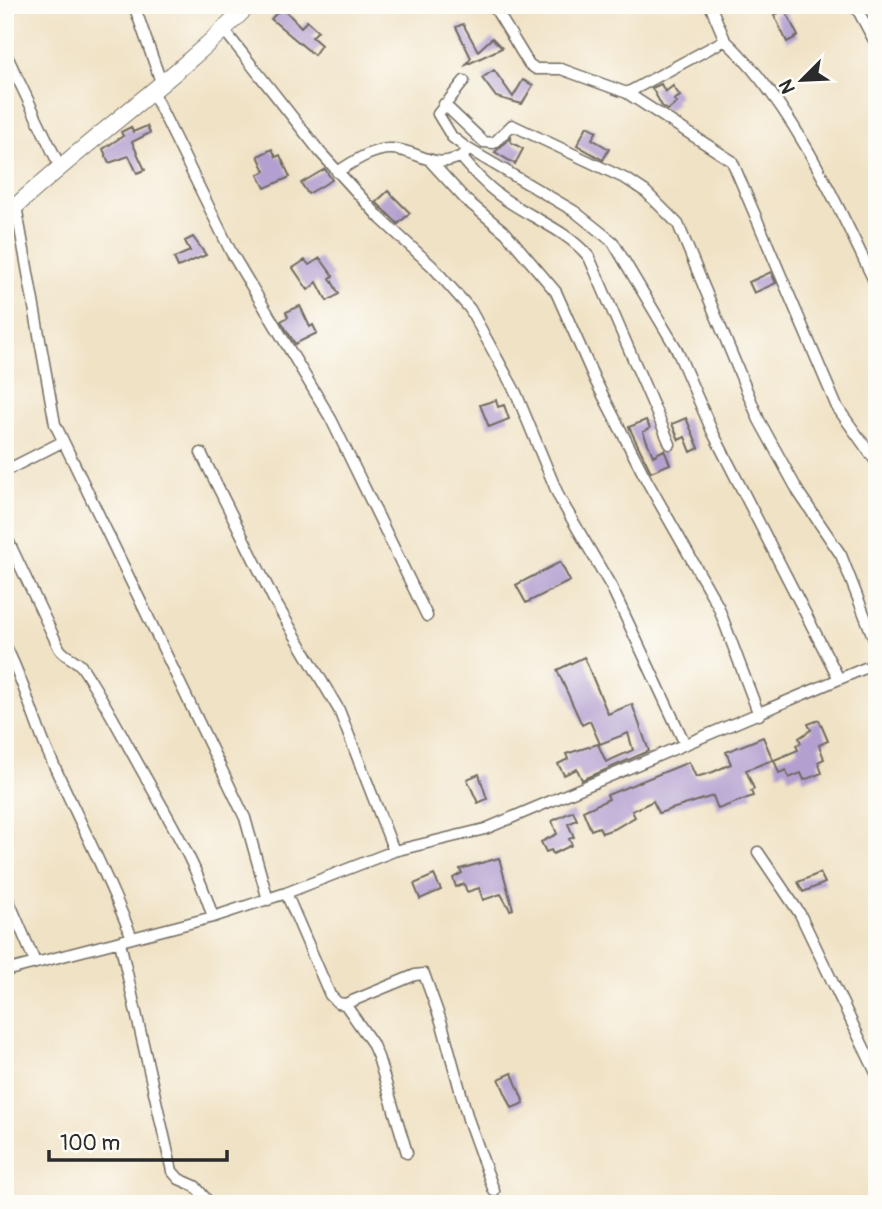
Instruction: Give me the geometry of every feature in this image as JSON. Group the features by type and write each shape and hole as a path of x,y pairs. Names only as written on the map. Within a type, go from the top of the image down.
{"street":[{"path":"134,5 156,87 231,252 331,419 427,616"},
{"path":"249,5 224,30 11,211 55,424 245,818 268,900"},
{"path":"493,5 529,64 536,69 561,69 628,93 732,161 837,407 877,463"},
{"path":"710,5 725,40 742,56 764,86 820,173 877,287"},
{"path":"855,5 877,46"},
{"path":"224,30 337,172 381,219 432,266 470,309 516,393 559,497 612,588 685,744"},
{"path":"628,93 725,40"},
{"path":"5,52 60,167"},
{"path":"464,81 438,114 442,123 466,154 479,178 500,196 573,241 589,257 670,444"},
{"path":"444,104 484,142 494,143 512,125 628,180 646,192 678,224 760,420 799,492 841,555 877,646"},
{"path":"337,172 356,160 388,149 396,149 431,162 465,199 506,233 556,292 595,380 647,481 718,606 759,715"},
{"path":"431,162 466,154 574,211 613,242 677,348 712,431 839,679"},
{"path":"5,471 62,442"},
{"path":"201,453 274,600 339,710 394,851"},
{"path":"5,534 59,648 67,658 77,661 94,686 173,822 200,878 213,917"},
{"path":"5,645 25,687 33,718 108,876 126,940 172,1171 178,1179 195,1186 210,1204"},
{"path":"5,971 213,917 268,900 394,851 496,825 877,663"},
{"path":"758,852 800,914 877,1075"},
{"path":"5,892 35,962"},
{"path":"286,893 330,995 338,1003 345,1004 415,975 424,974 494,1191"},
{"path":"345,1004 372,1043 378,1057 407,1153"}],"building":[{"path":"282,7 301,27 307,21 318,31 312,37 321,45 314,55 271,19"},
{"path":"785,10 798,36 787,42 774,15"},
{"path":"463,24 478,51 492,38 502,48 466,65 471,58 456,27"},
{"path":"494,70 513,97 523,80 533,85 522,104 496,97 482,78"},
{"path":"661,84 665,92 673,86 680,96 674,100 677,103 668,110 662,106 652,88"},
{"path":"147,126 150,133 132,142 145,170 137,173 129,156 109,163 103,149 123,136 121,132 131,127 133,132"},
{"path":"587,126 597,131 592,139 609,149 603,160 577,145"},
{"path":"511,137 511,142 523,149 515,164 495,152"},
{"path":"272,149 276,157 280,155 290,177 265,188 258,175 265,171 258,156"},
{"path":"325,169 332,180 308,194 301,183"},
{"path":"388,191 410,213 398,224 376,202"},
{"path":"193,237 206,255 178,267 174,258 190,251 185,241"},
{"path":"320,258 333,276 330,278 339,294 327,301 317,282 308,290 293,268 305,260 309,265"},
{"path":"771,272 776,283 754,293 749,282"},
{"path":"300,306 310,327 313,325 317,333 295,344 281,321 288,317 286,312"},
{"path":"496,400 498,407 504,405 509,419 489,427 480,405"},
{"path":"686,418 699,448 691,452 685,437 679,440 672,424"},
{"path":"646,420 650,428 643,432 653,456 664,450 670,464 651,472 629,427"},
{"path":"560,562 570,581 526,603 516,585"},
{"path":"584,657 608,714 632,704 649,751 582,780 577,769 564,775 558,764 568,759 566,754 598,744 606,762 633,750 628,733 600,744 590,721 582,725 557,670"},
{"path":"819,720 828,741 819,745 824,759 818,762 822,773 804,780 801,773 789,778 786,770 779,773 774,760 798,750 796,745 801,743 799,738 811,730 808,724"},
{"path":"763,737 773,760 746,770 754,789 751,791 753,796 718,809 713,796 659,813 653,801 632,811 635,817 616,828 602,833 599,827 591,830 583,811 609,799 607,795 689,762 696,777 713,772 731,764 726,752"},
{"path":"479,774 487,799 478,803 467,779"},
{"path":"573,811 577,820 568,824 574,837 569,839 572,845 553,854 551,850 546,852 541,842 557,834 552,821"},
{"path":"499,858 513,909 510,910 501,894 483,900 479,888 467,892 464,884 456,887 453,878 462,873 460,869"},
{"path":"820,873 825,883 803,892 798,882"},
{"path":"434,875 441,890 420,899 414,884"},
{"path":"512,1073 524,1103 512,1108 499,1079"}]}
